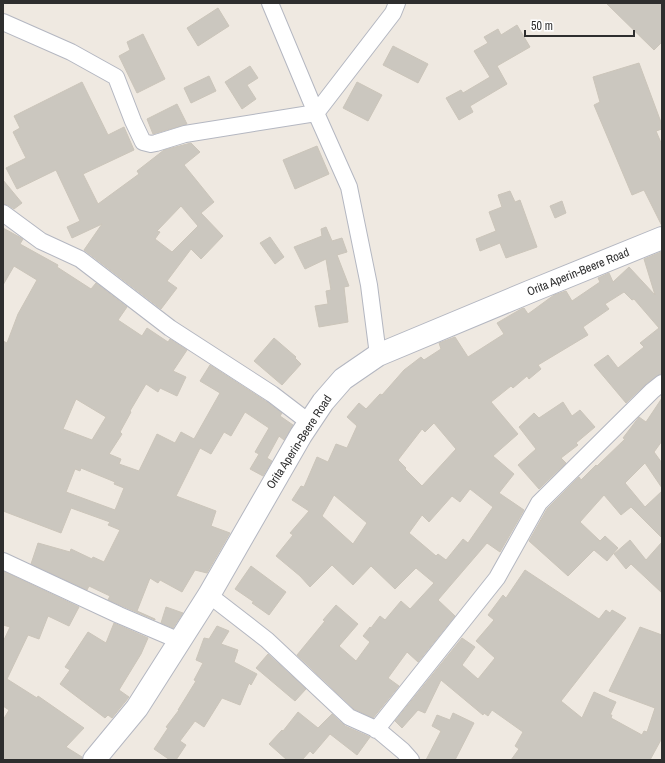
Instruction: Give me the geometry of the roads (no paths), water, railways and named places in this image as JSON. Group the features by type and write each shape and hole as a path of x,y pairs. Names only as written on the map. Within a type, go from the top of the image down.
{"main road":[{"name":"Orita Aperin-Beere Road","path":"94,760 137,708 209,595 301,435 342,379 378,355 662,238"}],"street":[{"path":"270,3 349,187 369,285 378,355"},
{"path":"3,22 71,52 116,77 143,142 156,144 185,134 316,113 393,13 397,3"},
{"path":"3,212 41,241 80,259 170,328 272,394 310,423"},
{"path":"376,730 497,578 538,503 652,391 662,383"},
{"path":"3,560 119,615 180,641"},
{"path":"209,595 267,640 349,717 376,730 406,757"}]}
